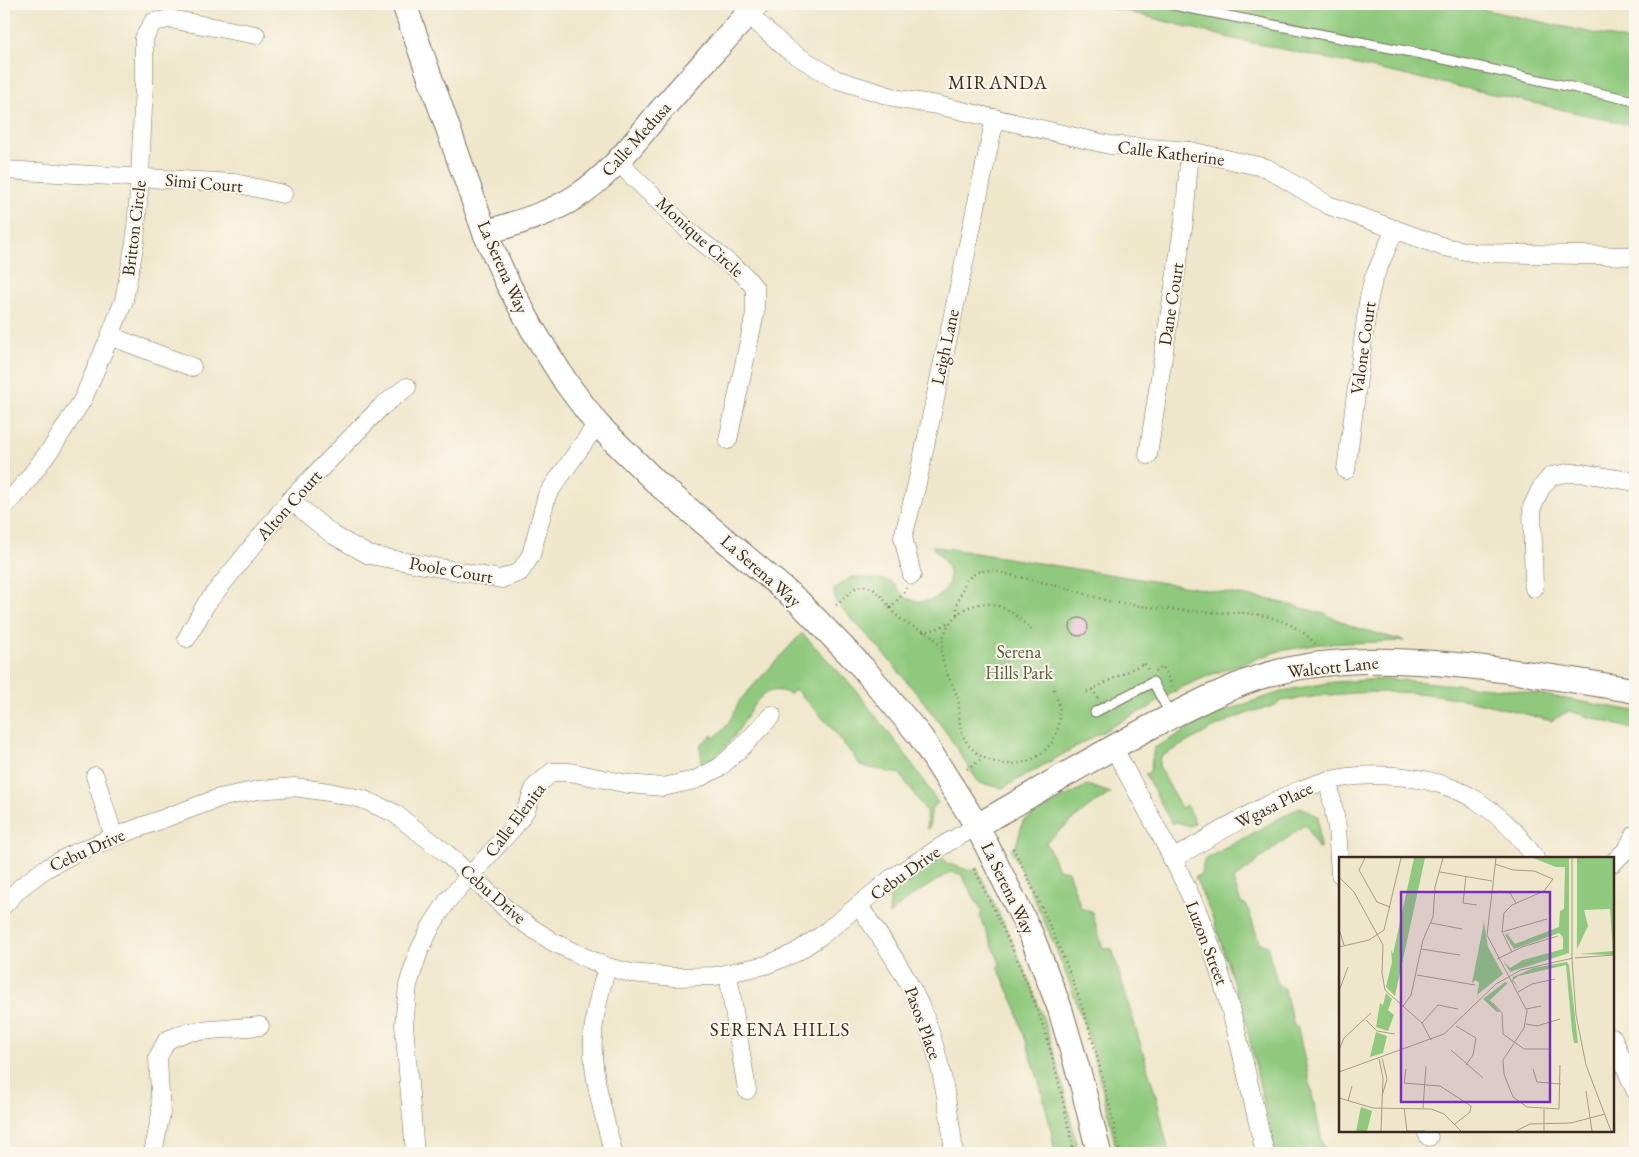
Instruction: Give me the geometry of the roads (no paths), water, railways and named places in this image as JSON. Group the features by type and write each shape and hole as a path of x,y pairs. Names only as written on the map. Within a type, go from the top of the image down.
{"main road":[{"name":"La Serena Way","path":"404,4 485,232 507,282 533,330 568,384 597,424 657,483 799,602 863,668 920,736 977,826 1031,934 1060,1009 1082,1084 1098,1153"},
{"name":"Calle Medusa","path":"485,232 531,219 573,199 597,182 618,162 678,91 752,9"},
{"name":"Walcott Lane","path":"977,826 1113,747 1171,716 1258,678 1305,666 1380,661 1442,663 1635,690"}],"street":[{"name":"Calle Katherine","path":"752,9 788,50 835,79 898,99 937,104 1110,145 1190,152 1267,168 1328,205 1444,248 1476,253 1635,256"},
{"name":"Britton Circle","path":"4,507 53,446 83,399 124,300 135,242 140,178 144,38 153,22 170,19 256,35"},
{"name":"Leigh Lane","path":"912,575 903,538 916,488 995,118"},
{"name":"Dane Court","path":"1148,455 1184,221 1190,152"},
{"name":"Monique Circle","path":"618,162 692,234 743,274 756,288 756,314 728,440"},
{"name":"Simi Court","path":"4,170 235,183 283,194"},
{"name":"Valone Court","path":"1346,470 1368,303 1373,280 1395,229"},
{"path":"110,336 192,367"},
{"name":"Alton Court","path":"186,638 206,604 290,500 381,407 407,387"},
{"name":"Poole Court","path":"290,500 333,535 369,554 500,579 520,572 531,554 547,495 597,424"},
{"path":"1534,588 1532,507 1541,488 1552,476 1567,473 1583,473 1635,482"},
{"name":"Calle Elenita","path":"415,1153 404,1025 408,985 419,951 432,925 448,900 514,827 526,810 535,787 552,772 570,772 628,784 663,787 695,780 720,767 772,715"},
{"name":"Luzon Street","path":"1113,747 1172,859 1208,938 1224,984 1265,1153"},
{"path":"95,776 114,837"},
{"name":"Wgasa Place","path":"1172,859 1304,788 1328,780 1357,776 1420,779 1450,788 1474,799 1494,813 1522,838 1534,857"},
{"path":"1328,780 1337,827 1339,858"},
{"name":"Cebu Drive","path":"4,905 20,888 45,869 74,853 219,798 258,790 294,787 362,799 394,813 434,843 516,917 553,942 582,956 607,967 631,973 674,977 715,976 766,965 795,953 822,935 892,878 977,826"},
{"path":"1614,862 1627,849 1635,834"},
{"name":"Pasos Place","path":"859,906 906,977 924,1015 935,1050 945,1093 954,1153"},
{"path":"607,967 599,994 594,1023 593,1054 598,1088 613,1153"},
{"path":"728,974 747,1090"},
{"path":"153,1153 161,1112 158,1057 167,1040 188,1032 260,1026"},
{"path":"1614,1040 1635,1090"}],"lane":[{"path":"1168,4 1429,55 1635,101"},
{"path":"1095,712 1153,682 1171,716"}],"district":[{"name":"MIRANDA","path":"998,82"},
{"name":"SERENA HILLS","path":"780,1029"}],"park label":[{"name":"Serena Hills Park","path":"1019,662"}]}
